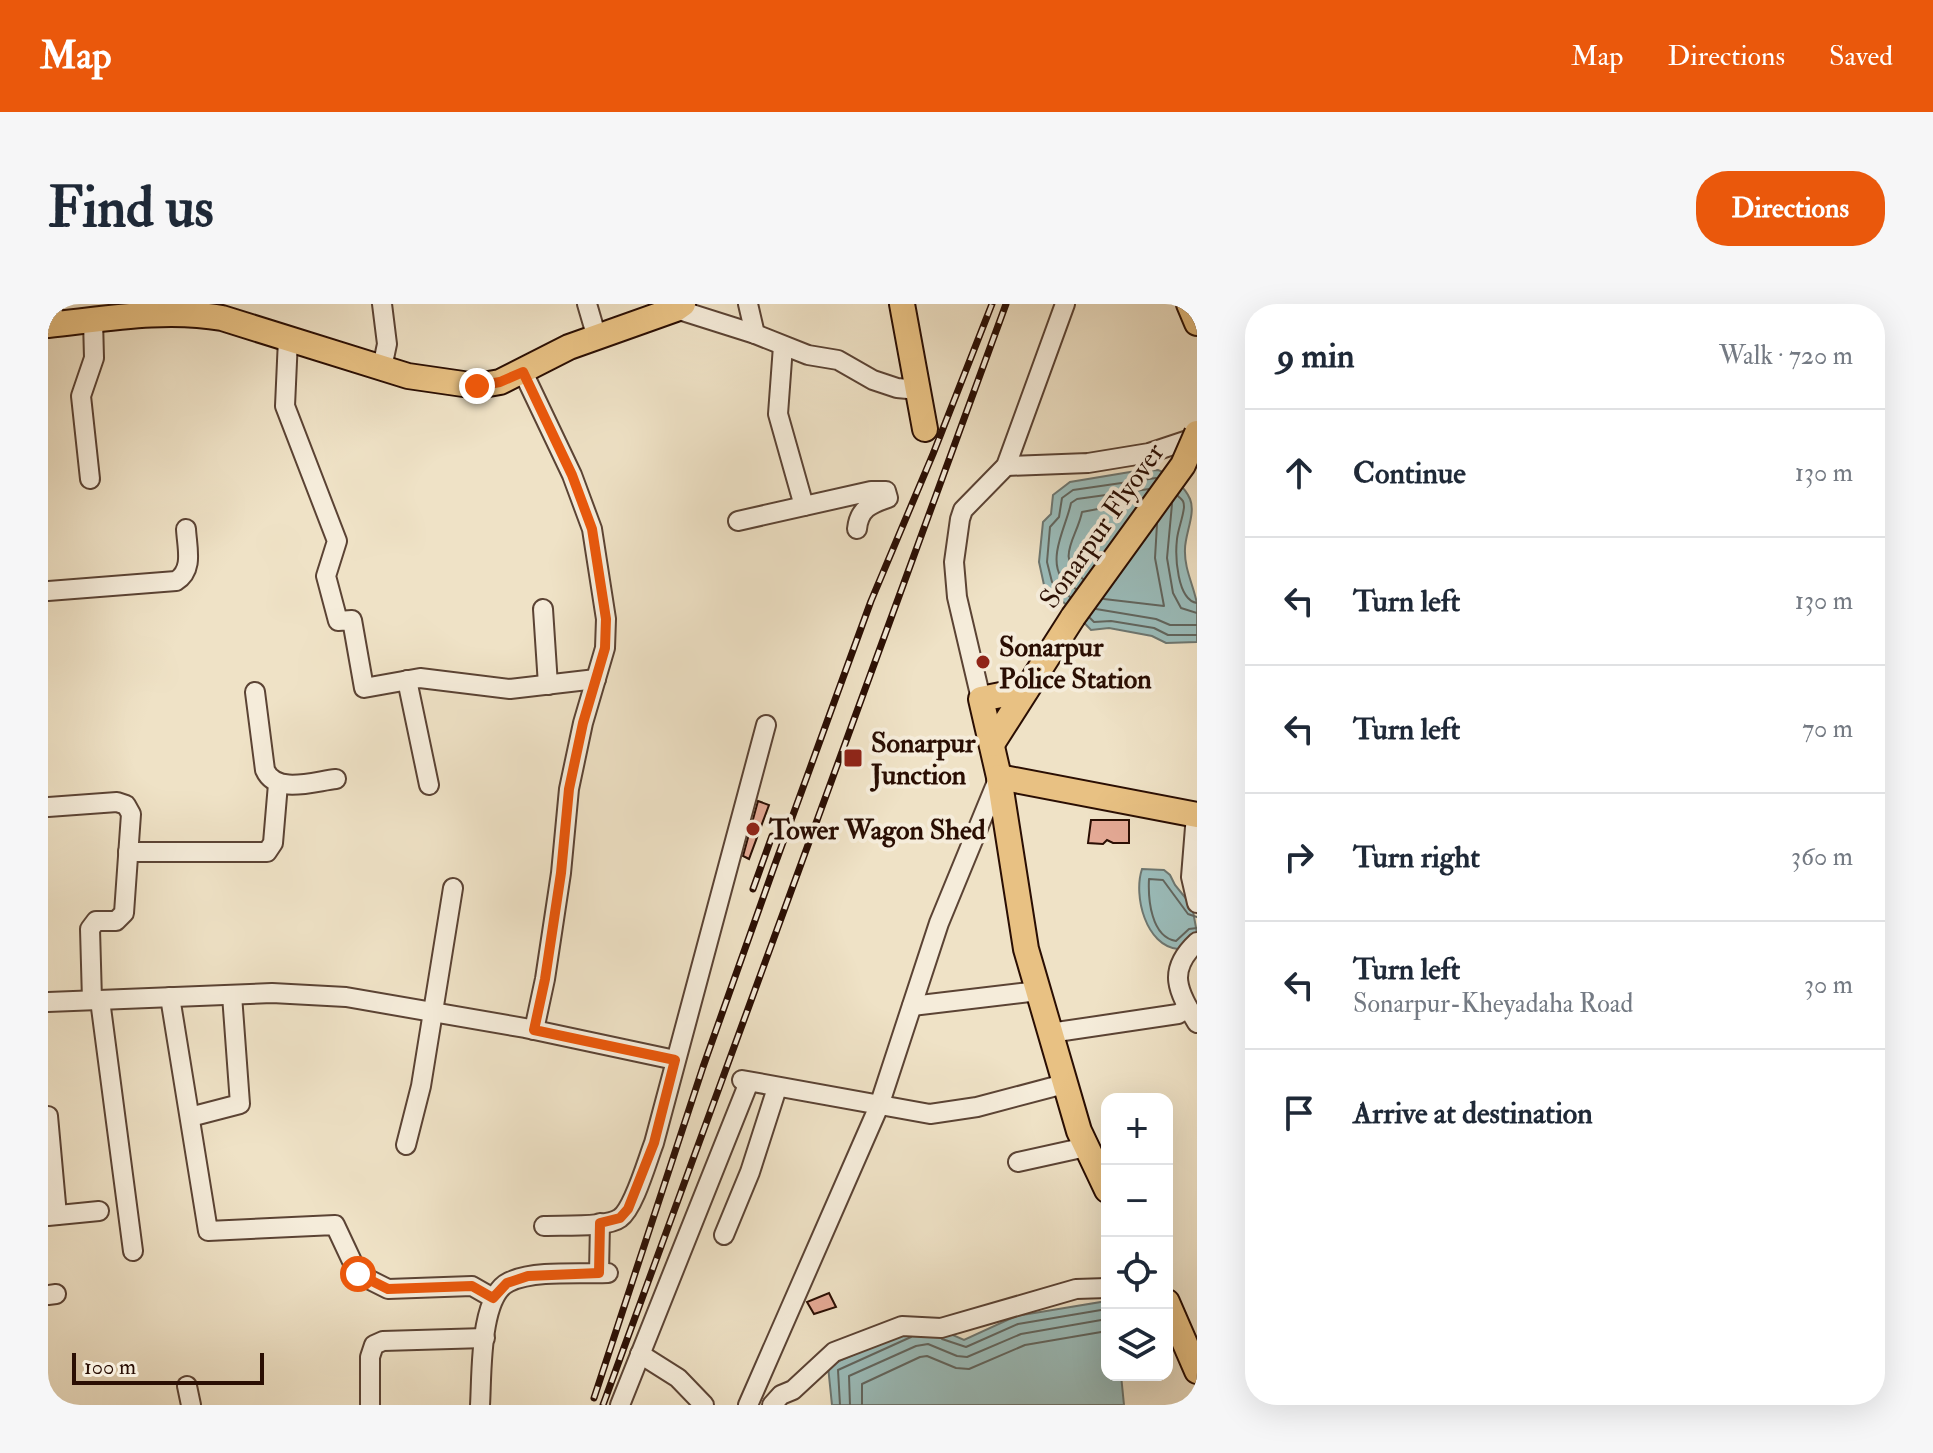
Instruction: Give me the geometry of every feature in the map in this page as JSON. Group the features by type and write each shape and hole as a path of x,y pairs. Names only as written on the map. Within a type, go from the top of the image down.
{"main road":[{"path":"902,304 925,429"},
{"path":"1189,304 1197,323"},
{"path":"51,318 93,320 203,314 408,376 477,386 500,382 556,353 679,306"},
{"name":"Sonarpur Flyover","path":"992,744 1073,617 1183,465 1197,435"},
{"path":"1026,690 981,699 999,777 1026,949 1064,1084 1086,1147 1101,1178"},
{"path":"999,777 1196,815"},
{"path":"1170,1309 1197,1371"}],"street":[{"path":"382,304 387,344 382,368"},
{"path":"587,304 597,338"},
{"path":"748,304 755,334"},
{"path":"981,699 957,597 954,562 956,537 963,510 1006,466 1065,304"},
{"path":"679,306 808,355 838,360 873,380 897,388 919,390"},
{"path":"90,479 81,396 94,358 93,320"},
{"path":"288,339 285,406 337,541 326,576 338,621 352,620 364,688 407,680 438,679 510,689 596,679"},
{"path":"783,346 778,414 804,506"},
{"path":"523,372 567,462 592,529 606,619 605,648 583,723 569,789 561,873 534,1030"},
{"path":"1006,466 1088,463 1149,453 1197,435"},
{"path":"738,521 871,491 886,491 888,498 868,505 858,517 857,529"},
{"path":"48,591 176,581 184,576 189,566 186,529"},
{"path":"543,609 548,685"},
{"path":"407,680 429,785"},
{"path":"255,692 265,770 269,778 278,784 336,779"},
{"path":"544,1226 600,1223 620,1218 628,1209 654,1143 766,725"},
{"path":"748,1405 879,1106 939,923 999,777"},
{"path":"128,852 267,852 273,843 278,784"},
{"path":"48,807 117,802 126,805 131,814 124,913 116,921 96,921 90,929 96,1000 133,1251"},
{"path":"1196,815 1191,877 1197,903"},
{"path":"406,1145 421,1086 453,888"},
{"path":"1050,1033 1178,1014 1192,1016 1177,977 1182,957 1197,942"},
{"path":"912,1006 1038,991"},
{"path":"48,1002 272,993 346,997 534,1030 675,1060"},
{"path":"190,1117 240,1104 232,995"},
{"path":"170,997 208,1231 335,1225 358,1274 388,1289 472,1286 493,1298"},
{"path":"620,1405 746,1081 930,1114 977,1107 1064,1084"},
{"path":"724,1235 750,1172 777,1088"},
{"path":"48,1116 53,1215 99,1211"},
{"path":"1018,1162 1086,1147"},
{"path":"480,1405 485,1338 493,1298 507,1283 528,1276 604,1273 600,1223"},
{"path":"772,1405 834,1352 902,1326 941,1328 1076,1289 1101,1288"},
{"path":"370,1405 370,1357 374,1345 383,1341 485,1338"},
{"path":"640,1354 678,1378 704,1405"},
{"path":"187,1386 191,1405"}],"water":[{"path":"1158,470 1181,486 1192,505 1185,556 1197,604 1197,642 1166,643 1152,636 1109,628 1091,630 1044,585 1039,562 1043,522 1051,514 1053,495 1070,482"},
{"path":"1142,869 1164,870 1192,906 1197,933 1178,949 1158,939 1145,918 1139,892"},
{"path":"1101,1302 1101,1381 1122,1381 1124,1405 832,1405 828,1366 911,1329 930,1325 964,1340 1016,1316"}],"building":[{"name":"Tower Wagon Shed","path":"758,801 769,805 749,859 743,856"},
{"path":"1091,820 1129,820 1129,843 1107,840 1103,844 1088,843"},
{"path":"829,1293 836,1307 814,1314 807,1302"}],"railway":[{"path":"594,1398 703,1067 774,867 871,601 992,304"},
{"path":"603,1405 1006,304"},
{"path":"753,889 772,836"}],"place":[{"name":"Sonarpur Police Station","path":"983,662"},
{"name":"Sonarpur Junction","path":"853,758"},
{"name":"Tower Wagon Shed","path":"753,829"}],"route":[{"path":"358,1274 388,1289 472,1286 493,1298 507,1283 528,1276 599,1273 600,1223 610,1223 628,1209 654,1143 675,1060 534,1030 561,873 569,789 583,723 605,648 606,619 592,529 550,424 523,372 500,382 477,386"}]}
